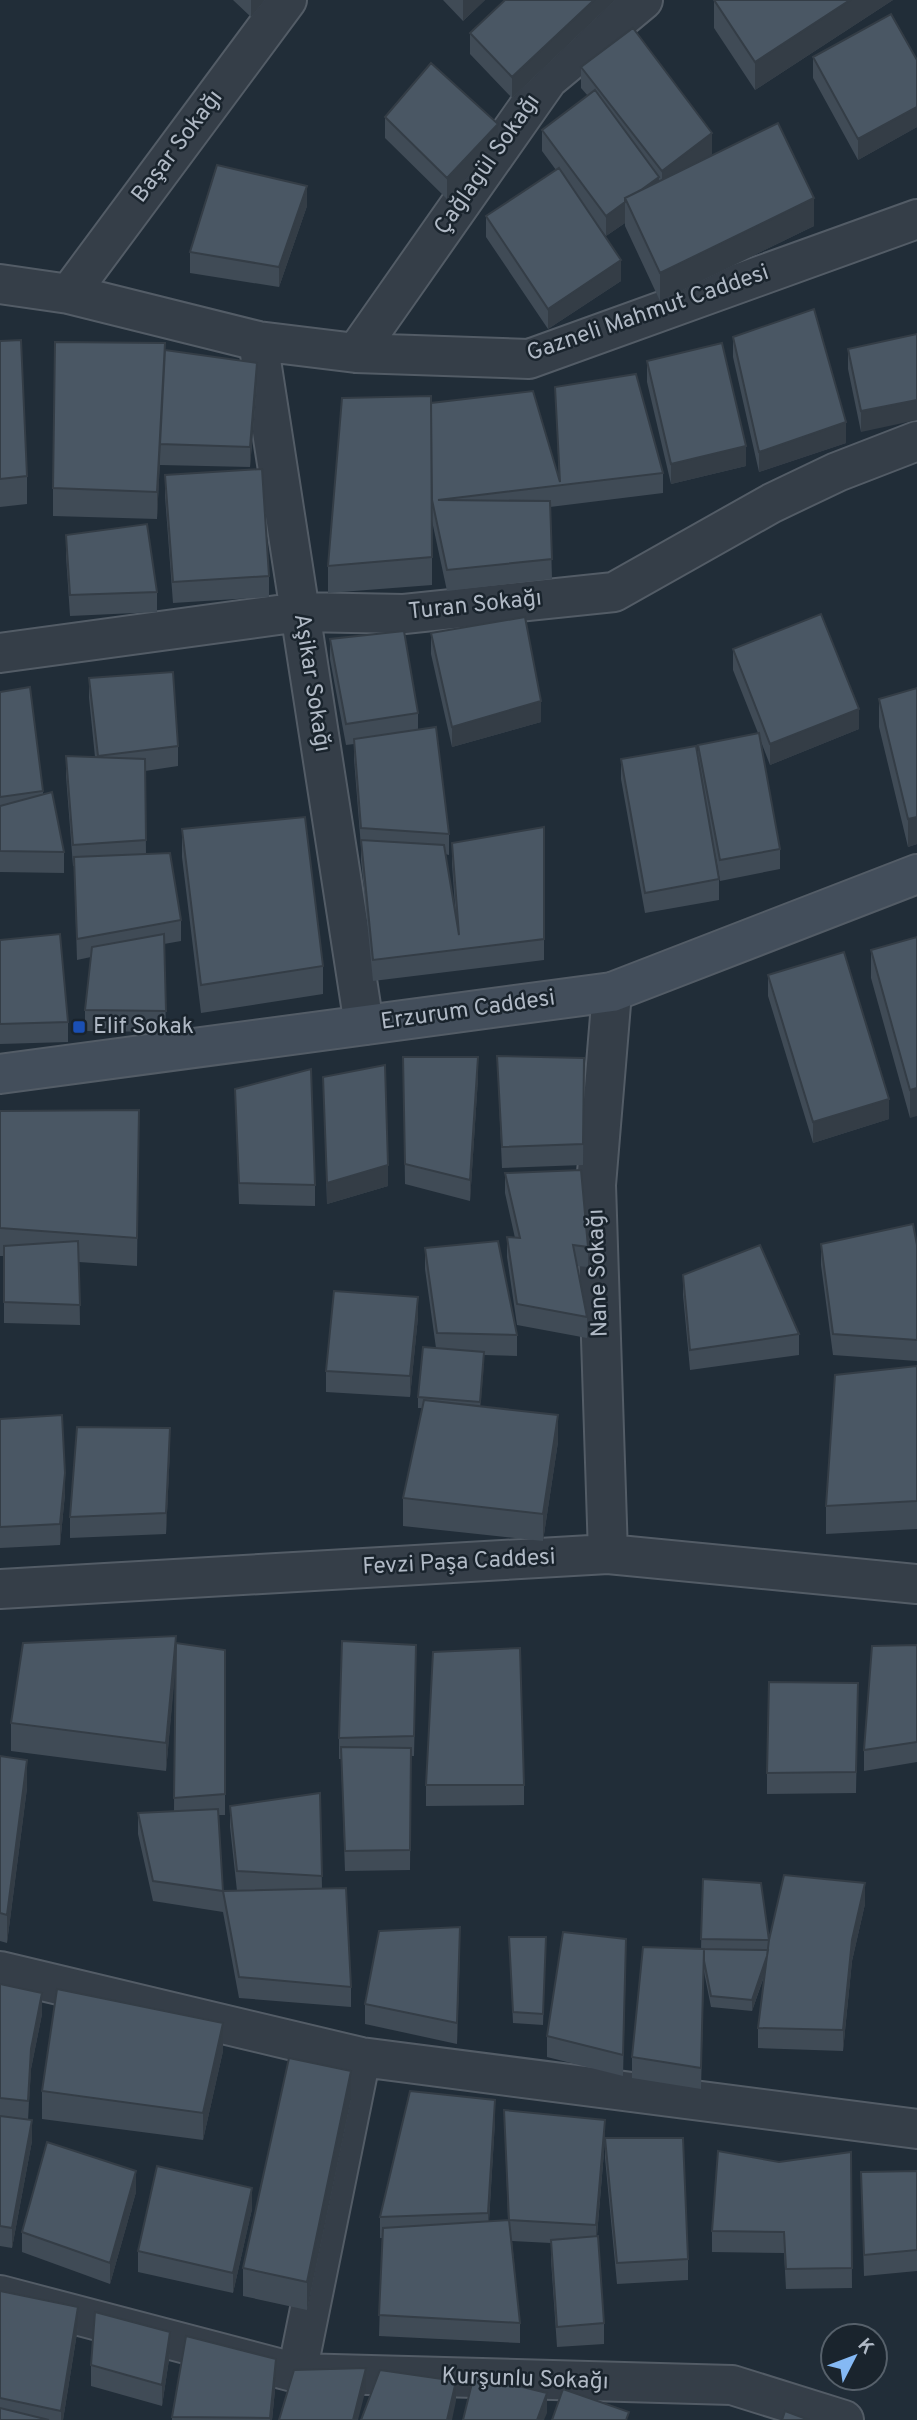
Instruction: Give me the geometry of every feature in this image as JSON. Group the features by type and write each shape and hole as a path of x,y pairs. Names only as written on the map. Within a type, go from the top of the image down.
{"street":[{"name":"Başar Sokağı","path":"69,294 287,0"},
{"name":"Çağlagül Sokağı","path":"356,353 548,79 643,0"},
{"name":"Gazneli Mahmut Caddesi","path":"0,284 69,294 258,341 356,353 528,359 917,219"},
{"name":"Aşikar Sokağı","path":"258,341 364,1025"},
{"name":"Turan Sokağı","path":"0,653 300,612 404,614 614,592 772,503 837,472 917,441"},
{"name":"Erzurum Caddesi","path":"0,1074 612,992 917,874"},
{"name":"Nane Sokağı","path":"608,1554 596,1185 612,992"},
{"name":"Fevzi Paşa Caddesi","path":"0,1589 608,1554 917,1584"},
{"path":"0,1971 361,2057 917,2129"},
{"path":"297,2373 361,2057"},
{"name":"Kurşunlu Sokağı","path":"0,2295 297,2373 732,2385 844,2420"}],"building":[{"path":"505,0 594,0 512,77 470,33"},
{"path":"714,0 850,0 755,62"},
{"path":"891,14 917,60 917,107 858,139 813,57"},
{"path":"633,28 712,133 662,171 581,67"},
{"path":"431,63 498,124 447,178 385,117"},
{"path":"595,90 659,177 625,198 625,202 606,216 542,130"},
{"path":"778,123 814,198 660,273 625,198"},
{"path":"217,165 307,186 279,267 190,252"},
{"path":"559,168 621,260 548,309 486,216"},
{"path":"814,309 846,422 759,452 733,337"},
{"path":"917,334 917,400 861,411 848,349"},
{"path":"21,340 27,476 0,479 0,341"},
{"path":"55,342 165,343 157,492 53,488"},
{"path":"722,343 746,446 671,464 647,361"},
{"path":"165,350 257,363 250,447 160,444"},
{"path":"636,374 663,473 438,500 550,501 552,559 447,570 432,500 431,403 533,391 560,482 555,387"},
{"path":"431,396 432,557 328,566 342,398"},
{"path":"262,469 269,576 173,582 165,475"},
{"path":"147,524 157,592 70,595 66,535"},
{"path":"821,614 859,709 770,744 733,649"},
{"path":"525,617 541,701 452,727 431,633"},
{"path":"404,631 418,713 346,724 330,639"},
{"path":"173,672 178,746 98,756 89,678"},
{"path":"30,687 43,791 0,797 0,692"},
{"path":"917,688 917,817 908,819 879,699"},
{"path":"436,727 449,834 361,828 354,739"},
{"path":"759,733 780,849 720,860 698,745"},
{"path":"696,746 719,879 645,893 621,759"},
{"path":"66,756 145,759 146,840 73,845"},
{"path":"52,792 64,852 0,851 0,806"},
{"path":"305,817 323,966 201,985 182,829"},
{"path":"544,827 544,939 373,960 361,840 444,845 459,935 452,843"},
{"path":"170,853 181,920 77,939 74,857"},
{"path":"60,934 68,1022 0,1024 0,940"},
{"path":"164,934 166,1011 85,1010 92,947"},
{"path":"917,937 917,1088 910,1090 871,950"},
{"path":"844,952 889,1099 813,1122 768,975"},
{"path":"497,1056 584,1058 583,1144 502,1147"},
{"path":"403,1057 478,1057 470,1180 405,1164"},
{"path":"385,1065 388,1165 327,1183 323,1077"},
{"path":"311,1069 315,1185 239,1183 235,1089"},
{"path":"139,1110 137,1238 0,1228 0,1111"},
{"path":"581,1170 588,1247 573,1245 587,1317 517,1304 507,1237 520,1238 505,1173"},
{"path":"913,1224 917,1245 917,1340 833,1334 821,1244"},
{"path":"78,1241 80,1305 4,1302 4,1246"},
{"path":"498,1241 517,1335 437,1333 425,1248"},
{"path":"760,1245 799,1334 690,1350 683,1275"},
{"path":"334,1291 418,1297 410,1376 326,1371"},
{"path":"423,1347 484,1352 480,1402 418,1397"},
{"path":"917,1366 917,1501 826,1506 835,1375"},
{"path":"424,1400 558,1415 543,1514 403,1498"},
{"path":"62,1415 65,1473 60,1524 0,1527 0,1419"},
{"path":"77,1427 170,1428 166,1513 70,1517"},
{"path":"176,1636 166,1743 11,1723 23,1643"},
{"path":"342,1641 416,1645 414,1736 339,1738"},
{"path":"176,1643 225,1650 225,1794 174,1798"},
{"path":"917,1645 917,1742 864,1750 872,1646"},
{"path":"520,1648 524,1785 426,1785 433,1652"},
{"path":"769,1682 858,1683 856,1772 767,1773"},
{"path":"341,1747 411,1748 410,1850 345,1851"},
{"path":"0,1756 27,1760 7,1915 0,1913"},
{"path":"320,1793 322,1876 237,1871 230,1806"},
{"path":"218,1809 223,1891 153,1881 138,1813"},
{"path":"784,1875 865,1883 852,1940 843,2030 758,2028 769,1940"},
{"path":"703,1879 761,1883 769,1940 701,1939"},
{"path":"346,1888 351,1987 239,1977 223,1891"},
{"path":"460,1927 457,2023 365,2004 379,1931"},
{"path":"563,1932 626,1939 623,2055 547,2036"},
{"path":"509,1937 546,1937 543,2014 513,2012"},
{"path":"643,1947 704,1949 701,2068 632,2057"},
{"path":"704,1949 768,1950 752,2000 711,1996"},
{"path":"0,1984 42,1993 31,2049 28,2101 0,2098"},
{"path":"57,1989 223,2023 203,2113 42,2091"},
{"path":"289,2058 351,2071 307,2282 243,2268"},
{"path":"410,2091 495,2100 488,2213 380,2217"},
{"path":"504,2110 605,2120 596,2225 509,2220"},
{"path":"0,2116 32,2120 12,2228 0,2226"},
{"path":"605,2138 683,2138 688,2259 617,2263"},
{"path":"47,2142 136,2171 110,2263 22,2232"},
{"path":"718,2151 779,2162 851,2152 852,2268 786,2269 784,2232 712,2231"},
{"path":"157,2166 252,2188 233,2273 138,2251"},
{"path":"917,2171 917,2250 864,2255 861,2172"},
{"path":"509,2220 520,2323 379,2315 383,2228"},
{"path":"598,2236 604,2323 557,2327 551,2240"},
{"path":"0,2291 78,2307 61,2411 0,2398"},
{"path":"95,2312 170,2332 162,2385 91,2365"},
{"path":"186,2336 276,2359 270,2418 172,2417"},
{"path":"366,2368 353,2420 279,2420 294,2370"},
{"path":"380,2370 456,2381 447,2420 361,2420"},
{"path":"474,2375 547,2393 537,2420 463,2420"},
{"path":"563,2389 629,2412 626,2420 552,2420"},
{"path":"0,2408 49,2420 0,2420"},
{"path":"785,2411 809,2420 782,2420"}],"place":[{"name":"Elif Sokak","path":"79,1027"}]}
